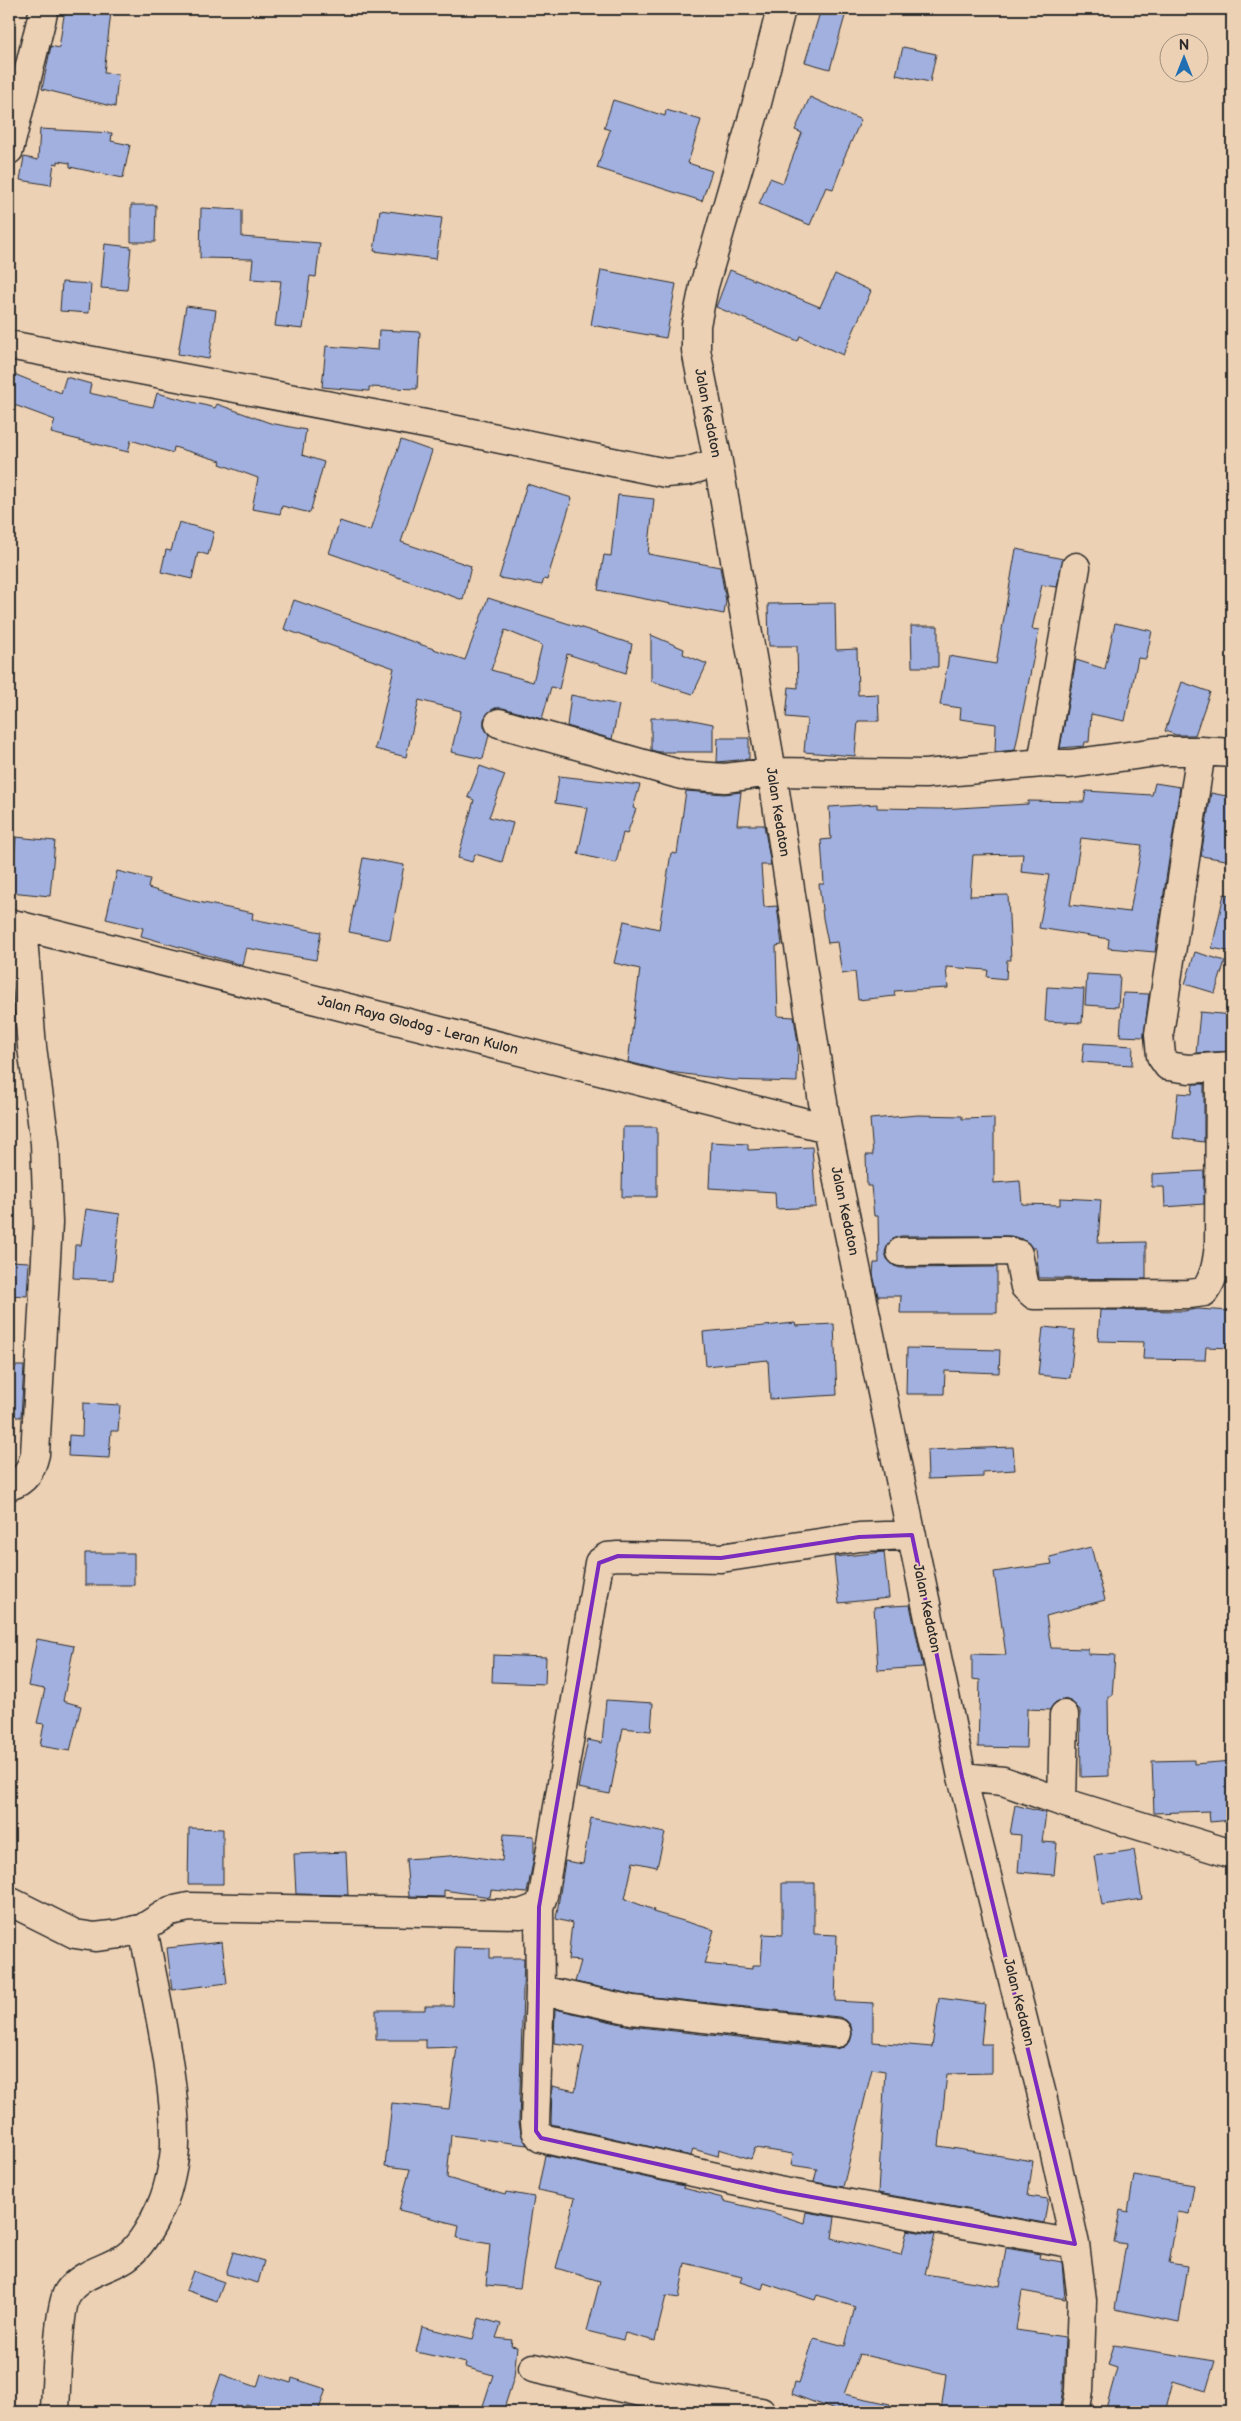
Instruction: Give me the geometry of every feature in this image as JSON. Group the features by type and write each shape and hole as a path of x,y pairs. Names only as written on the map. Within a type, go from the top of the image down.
{"street":[{"path":"9,150 44,9"},
{"name":"Jalan Kedaton","path":"782,9 758,103 704,286 696,324 696,350 718,462 772,772 827,1128 962,1777 1042,2095 1075,2244 1082,2300 1079,2391 1075,2412"},
{"path":"9,345 666,473 689,471 718,462"},
{"path":"1042,763 1076,568"},
{"path":"500,723 682,775 726,778 772,772 925,774 1042,763 1070,764 1164,751 1201,750 1232,753"},
{"path":"901,1252 1007,1251 1018,1254 1025,1286 1034,1295 1189,1294 1204,1292 1211,1282 1217,1264 1219,1245 1226,1067 1189,1069 1168,1066 1161,1056 1159,1034 1201,750"},
{"path":"9,1486 20,1483 31,1470 35,1454 48,1223 45,1143 15,924"},
{"name":"Jalan Raya Glodog - Leran Kulon","path":"15,924 827,1128"},
{"path":"912,1535 859,1537 721,1558 618,1556 607,1557 599,1563 539,1907 540,1990 536,2131 541,2138 778,2192 1075,2244"},
{"path":"1062,1802 1064,1715"},
{"path":"962,1777 1003,1782 1232,1854"},
{"path":"9,1901 75,1934 95,1937 120,1934 143,1928 170,1911 189,1907 520,1914 539,1907"},
{"path":"55,2412 61,2319 68,2292 87,2276 127,2256 141,2239 162,2203 176,2147 166,2053 143,1928"},
{"path":"540,1990 632,2010 837,2033"},
{"path":"533,2368 646,2392 761,2412"}],"highlighted area":[{"path":"912,1535 962,1777 1075,2244 778,2191 541,2138 536,2131 539,1907 599,1563 618,1556 721,1558 859,1537"}],"building":[{"path":"65,9 111,12 104,73 118,74 115,107 42,89 51,46 59,48"},
{"path":"821,9 847,9 830,69 805,62"},
{"path":"903,47 936,54 930,82 896,75"},
{"path":"810,97 861,120 843,160 833,189 826,187 810,225 759,204 770,178 783,183 802,133 795,130"},
{"path":"613,100 665,116 666,110 701,120 688,163 712,171 702,201 597,168 610,130 604,128"},
{"path":"40,129 112,133 111,141 130,145 123,178 70,167 70,163 58,161 58,164 54,163 51,185 20,180 24,157 38,160"},
{"path":"131,205 156,205 155,242 131,242"},
{"path":"201,208 242,210 242,237 320,243 316,277 310,276 303,329 275,326 281,281 251,279 253,259 200,258"},
{"path":"380,210 442,218 436,259 374,251"},
{"path":"105,244 131,247 127,290 101,288"},
{"path":"601,270 676,284 666,338 591,325"},
{"path":"730,270 820,307 835,274 871,291 843,355 800,336 798,341 716,307"},
{"path":"62,282 91,284 89,313 60,311"},
{"path":"186,306 216,310 209,359 178,354"},
{"path":"379,330 420,332 417,389 369,387 369,391 322,387 326,346 378,350"},
{"path":"9,372 61,393 66,377 91,384 89,393 153,407 157,393 215,408 217,404 270,423 306,430 302,455 324,462 310,513 282,506 280,514 252,509 258,478 220,464 221,461 174,447 173,453 131,440 128,452 51,433 55,420 9,403"},
{"path":"401,440 432,451 401,542 471,566 463,600 329,553 340,521 370,531"},
{"path":"527,484 572,498 547,580 544,579 542,585 499,578"},
{"path":"618,495 654,499 648,554 720,567 726,601 724,614 598,590 604,555 611,556"},
{"path":"179,522 214,532 208,555 198,552 192,579 161,572 166,550 171,551"},
{"path":"1016,549 1063,559 1057,587 1042,585 1032,629 1039,630 1015,750 995,752 996,724 960,719 961,708 940,705 949,656 996,664"},
{"path":"488,598 632,644 626,673 567,654 559,689 551,687 542,719 503,708 495,708 489,712 484,719 484,727 489,735 483,759 451,752 461,711 419,700 406,757 375,749 394,668 284,629 294,600 465,660","holes":["505,630 542,645 533,682 491,670"]},
{"path":"835,603 836,650 857,649 858,695 878,694 879,721 858,721 855,756 804,752 807,719 786,717 789,687 798,688 797,646 769,646 768,604"},
{"path":"1115,623 1152,631 1146,659 1138,658 1125,721 1091,714 1089,742 1085,742 1084,746 1060,748 1076,660 1105,669"},
{"path":"911,626 938,626 938,667 912,667"},
{"path":"651,635 684,649 683,654 707,664 693,694 651,681"},
{"path":"1182,682 1210,692 1195,735 1176,735 1165,731"},
{"path":"571,695 619,705 612,739 567,726"},
{"path":"651,718 683,718 713,724 713,752 659,752 651,750"},
{"path":"718,738 749,738 749,759 717,762"},
{"path":"480,766 505,775 489,817 513,823 502,862 475,854 472,862 458,858 474,800 468,797"},
{"path":"559,776 640,785 633,808 636,809 627,834 623,833 616,863 578,854 588,808 555,803"},
{"path":"1155,783 1180,787 1155,952 1108,948 1109,939 1039,928 1049,875 1021,872 1023,854 973,855 970,896 1008,895 1011,960 1007,960 1006,979 987,977 988,970 946,967 948,988 894,991 895,996 858,1000 855,972 842,974 837,942 828,943 823,918 819,884 824,884 821,840 831,839 829,807 877,804 877,808 940,809 1028,804 1028,801 1084,802 1086,791 1152,795","holes":["1081,838 1142,845 1130,912 1070,905"]},
{"path":"686,791 724,794 741,792 737,825 764,825 771,865 761,865 764,907 777,906 782,945 776,946 778,1016 794,1017 798,1044 797,1082 731,1080 669,1072 628,1062 640,969 614,963 624,921 659,929 671,853 677,854"},
{"path":"1211,793 1232,797 1232,861 1201,856"},
{"path":"16,837 55,841 50,896 10,892"},
{"path":"363,858 404,865 390,940 349,932"},
{"path":"117,871 150,879 148,888 193,901 253,913 252,919 321,932 316,960 246,948 242,965 141,936 143,928 106,919"},
{"path":"1224,894 1232,895 1232,952 1212,948"},
{"path":"1195,952 1225,961 1215,993 1185,984"},
{"path":"1087,974 1120,976 1118,1007 1085,1005"},
{"path":"1047,987 1084,989 1082,1023 1045,1021"},
{"path":"1123,993 1149,994 1144,1037 1120,1036"},
{"path":"1200,1012 1232,1015 1232,1051 1196,1053"},
{"path":"1084,1043 1133,1046 1132,1065 1082,1062"},
{"path":"1193,1084 1204,1084 1204,1142 1173,1138 1178,1093 1192,1094"},
{"path":"918,1115 962,1116 962,1119 994,1118 994,1183 1020,1181 1022,1204 1060,1205 1060,1198 1101,1200 1098,1243 1146,1242 1146,1279 1039,1278 1036,1248 1032,1248 1023,1239 1011,1236 901,1236 893,1239 888,1244 885,1252 887,1259 894,1266 901,1268 997,1267 997,1313 900,1313 901,1296 878,1296 873,1274 874,1263 879,1263 878,1216 874,1216 871,1186 867,1186 866,1155 873,1155 870,1119"},
{"path":"623,1127 657,1127 657,1197 622,1197"},
{"path":"711,1142 748,1144 748,1150 812,1147 816,1207 776,1209 775,1192 709,1188"},
{"path":"1204,1171 1204,1204 1165,1207 1164,1187 1152,1187 1152,1174"},
{"path":"86,1209 120,1214 113,1280 73,1278 75,1245 81,1245"},
{"path":"9,1261 29,1262 27,1296 9,1295"},
{"path":"1197,1309 1232,1311 1232,1348 1206,1347 1205,1360 1143,1359 1144,1342 1098,1341 1100,1310 1184,1311"},
{"path":"795,1323 796,1326 834,1324 837,1395 770,1399 768,1360 706,1366 703,1332"},
{"path":"1043,1327 1075,1330 1070,1378 1038,1375"},
{"path":"907,1348 1000,1350 999,1373 945,1371 944,1394 906,1394"},
{"path":"9,1366 24,1366 21,1417 9,1417"},
{"path":"83,1403 120,1405 118,1431 111,1431 109,1458 68,1456 69,1435 82,1436"},
{"path":"1013,1447 1015,1470 983,1472 983,1477 928,1479 927,1450"},
{"path":"1091,1547 1105,1600 1046,1616 1051,1648 1088,1649 1088,1654 1115,1655 1112,1696 1108,1696 1109,1776 1081,1777 1080,1710 1072,1702 1065,1699 1056,1702 1050,1710 1027,1709 1026,1748 978,1747 980,1680 972,1679 972,1654 1006,1655 994,1572 1052,1564 1050,1557"},
{"path":"884,1552 889,1598 839,1603 834,1557"},
{"path":"85,1553 134,1553 134,1585 85,1585"},
{"path":"910,1605 923,1667 878,1670 874,1607"},
{"path":"37,1639 74,1646 63,1701 81,1706 70,1751 40,1746 44,1724 37,1723 45,1689 28,1686"},
{"path":"493,1655 546,1657 545,1684 492,1682"},
{"path":"606,1700 653,1703 651,1731 623,1728 610,1794 578,1788 588,1740 602,1743"},
{"path":"1194,1760 1194,1764 1232,1761 1232,1820 1210,1822 1209,1811 1154,1813 1152,1761"},
{"path":"1015,1805 1046,1813 1042,1842 1057,1843 1054,1875 1018,1872 1021,1835 1010,1834"},
{"path":"591,1818 665,1833 657,1867 633,1862 625,1899 654,1910 653,1912 714,1930 704,1964 752,1969 752,1965 761,1965 763,1934 782,1935 782,1883 814,1883 814,1934 837,1935 835,2001 873,2003 873,2042 932,2047 939,1998 985,2004 981,2044 992,2044 992,2073 947,2074 939,2146 1033,2161 1028,2196 1048,2199 1044,2223 878,2193 885,2071 872,2069 843,2187 814,2182 817,2169 791,2165 793,2154 755,2148 751,2159 719,2149 718,2156 693,2149 691,2156 551,2124 552,2086 575,2091 584,2047 554,2043 555,2009 630,2026 835,2049 844,2047 850,2042 852,2035 851,2026 846,2020 839,2017 635,1995 575,1982 581,1961 568,1960 572,1923 556,1919 565,1861 583,1864"},
{"path":"189,1828 223,1829 223,1884 188,1884"},
{"path":"504,1834 534,1836 534,1857 527,1893 491,1890 490,1897 444,1890 444,1897 409,1896 406,1859 463,1855 502,1861"},
{"path":"1134,1850 1142,1899 1102,1905 1094,1856"},
{"path":"346,1852 348,1895 296,1894 294,1854"},
{"path":"222,1942 227,1983 172,1990 167,1948"},
{"path":"455,1947 490,1948 490,1958 524,1958 519,2122 521,2133 527,2145 451,2135 447,2178 505,2195 506,2192 534,2197 520,2288 486,2285 490,2244 457,2238 459,2225 399,2210 410,2169 385,2166 392,2103 449,2109 457,2047 426,2048 426,2040 376,2040 376,2010 425,2010 425,2006 453,2006"},
{"path":"545,2155 684,2186 683,2188 723,2198 723,2201 771,2212 804,2223 806,2212 835,2217 832,2238 901,2255 907,2230 935,2235 925,2274 1000,2286 1006,2248 1040,2254 1039,2258 1062,2262 1065,2299 1022,2291 1016,2330 1065,2337 1063,2389 1059,2412 941,2411 946,2374 859,2354 844,2394 890,2404 890,2412 840,2412 792,2394 795,2382 799,2383 814,2338 845,2346 855,2307 817,2295 815,2300 764,2283 762,2289 740,2282 742,2277 685,2263 679,2298 666,2296 655,2341 625,2333 623,2340 587,2331 600,2281 556,2268 575,2198 538,2190"},
{"path":"1134,2175 1194,2185 1189,2214 1178,2212 1169,2263 1188,2266 1179,2322 1115,2309 1126,2244 1114,2242 1120,2210 1128,2212"},
{"path":"233,2252 264,2261 258,2283 226,2274"},
{"path":"193,2271 224,2282 217,2301 186,2290"},
{"path":"479,2318 501,2324 496,2338 512,2340 511,2346 517,2347 514,2377 503,2412 481,2412 493,2375 465,2367 466,2363 416,2352 422,2327 473,2339"},
{"path":"1114,2345 1215,2361 1206,2391 1173,2381 1165,2412 1105,2412 1117,2368 1108,2365"},
{"path":"221,2374 257,2387 261,2374 291,2383 292,2378 326,2389 318,2412 273,2412 246,2404 243,2412 208,2412"}]}
